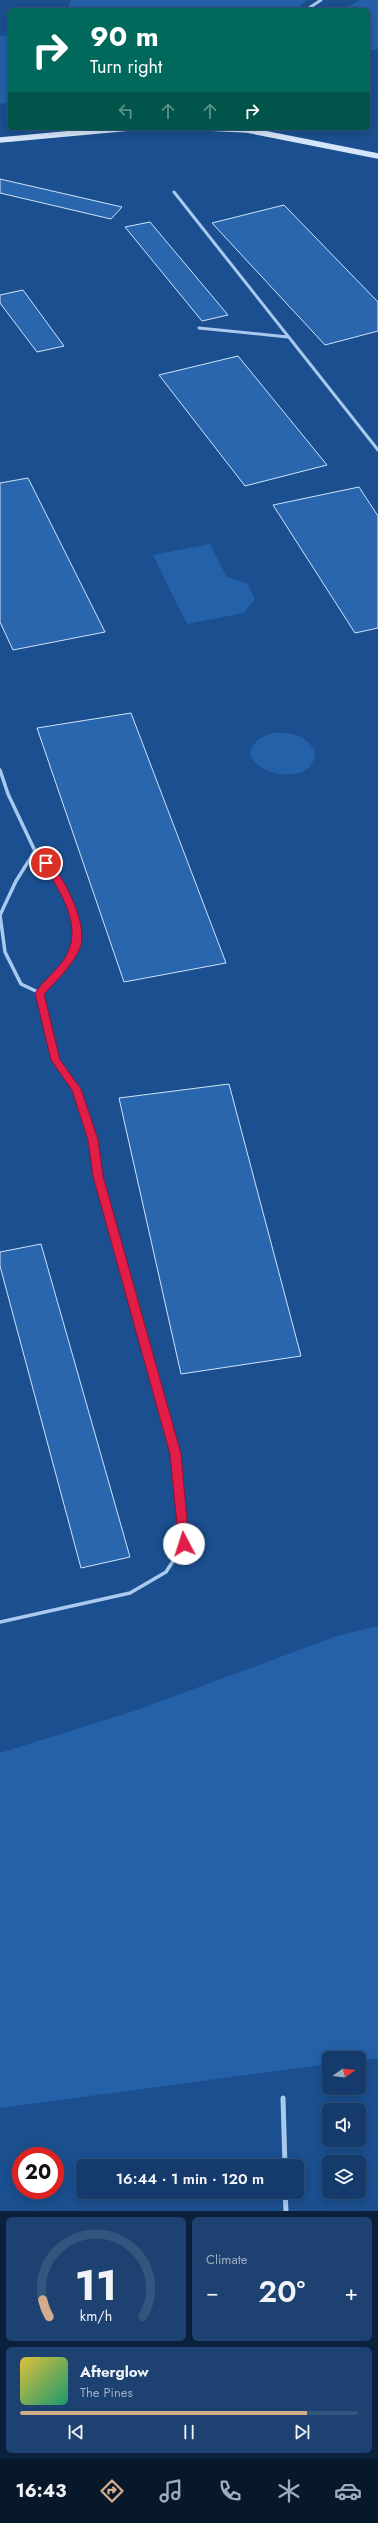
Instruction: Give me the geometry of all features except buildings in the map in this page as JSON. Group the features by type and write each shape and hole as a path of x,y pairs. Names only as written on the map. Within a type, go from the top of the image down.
{"street":[{"path":"309,8 321,0"},
{"path":"0,140 108,130"},
{"path":"253,130 378,156"},
{"path":"174,192 378,450"},
{"path":"199,328 288,337"},
{"path":"0,770 8,794 35,851 56,874 75,915 76,946 66,964 40,993"},
{"path":"35,851 16,881 0,915 5,952 21,984 40,993"},
{"path":"40,993 56,1060 76,1089 93,1140 98,1176 176,1454"},
{"path":"283,2098 285,2159"},
{"path":"285,2199 286,2211"}],"lane":[{"path":"0,1622 130,1593 166,1572 184,1544 176,1454"}],"shaded area":[{"path":"71,0 307,0 298,8 68,8"},
{"path":"360,0 378,0 378,49 370,51 370,8 346,8"},
{"path":"8,35 8,102 0,104 0,36"},
{"path":"210,544 227,577 247,583 255,599 244,613 187,624 153,555"},
{"path":"273,733 292,734 307,741 315,751 313,762 307,769 298,773 287,775 265,770 256,763 250,755 253,746 261,738"},
{"path":"378,1626 378,2058 366,2060 366,2051 322,2051 322,2065 0,2108 0,1753 134,1711 337,1636"}],"route":[{"path":"46,863 56,874 75,915 76,946 66,964 40,993 56,1060 76,1089 93,1140 98,1176 176,1454 184,1544"}]}
